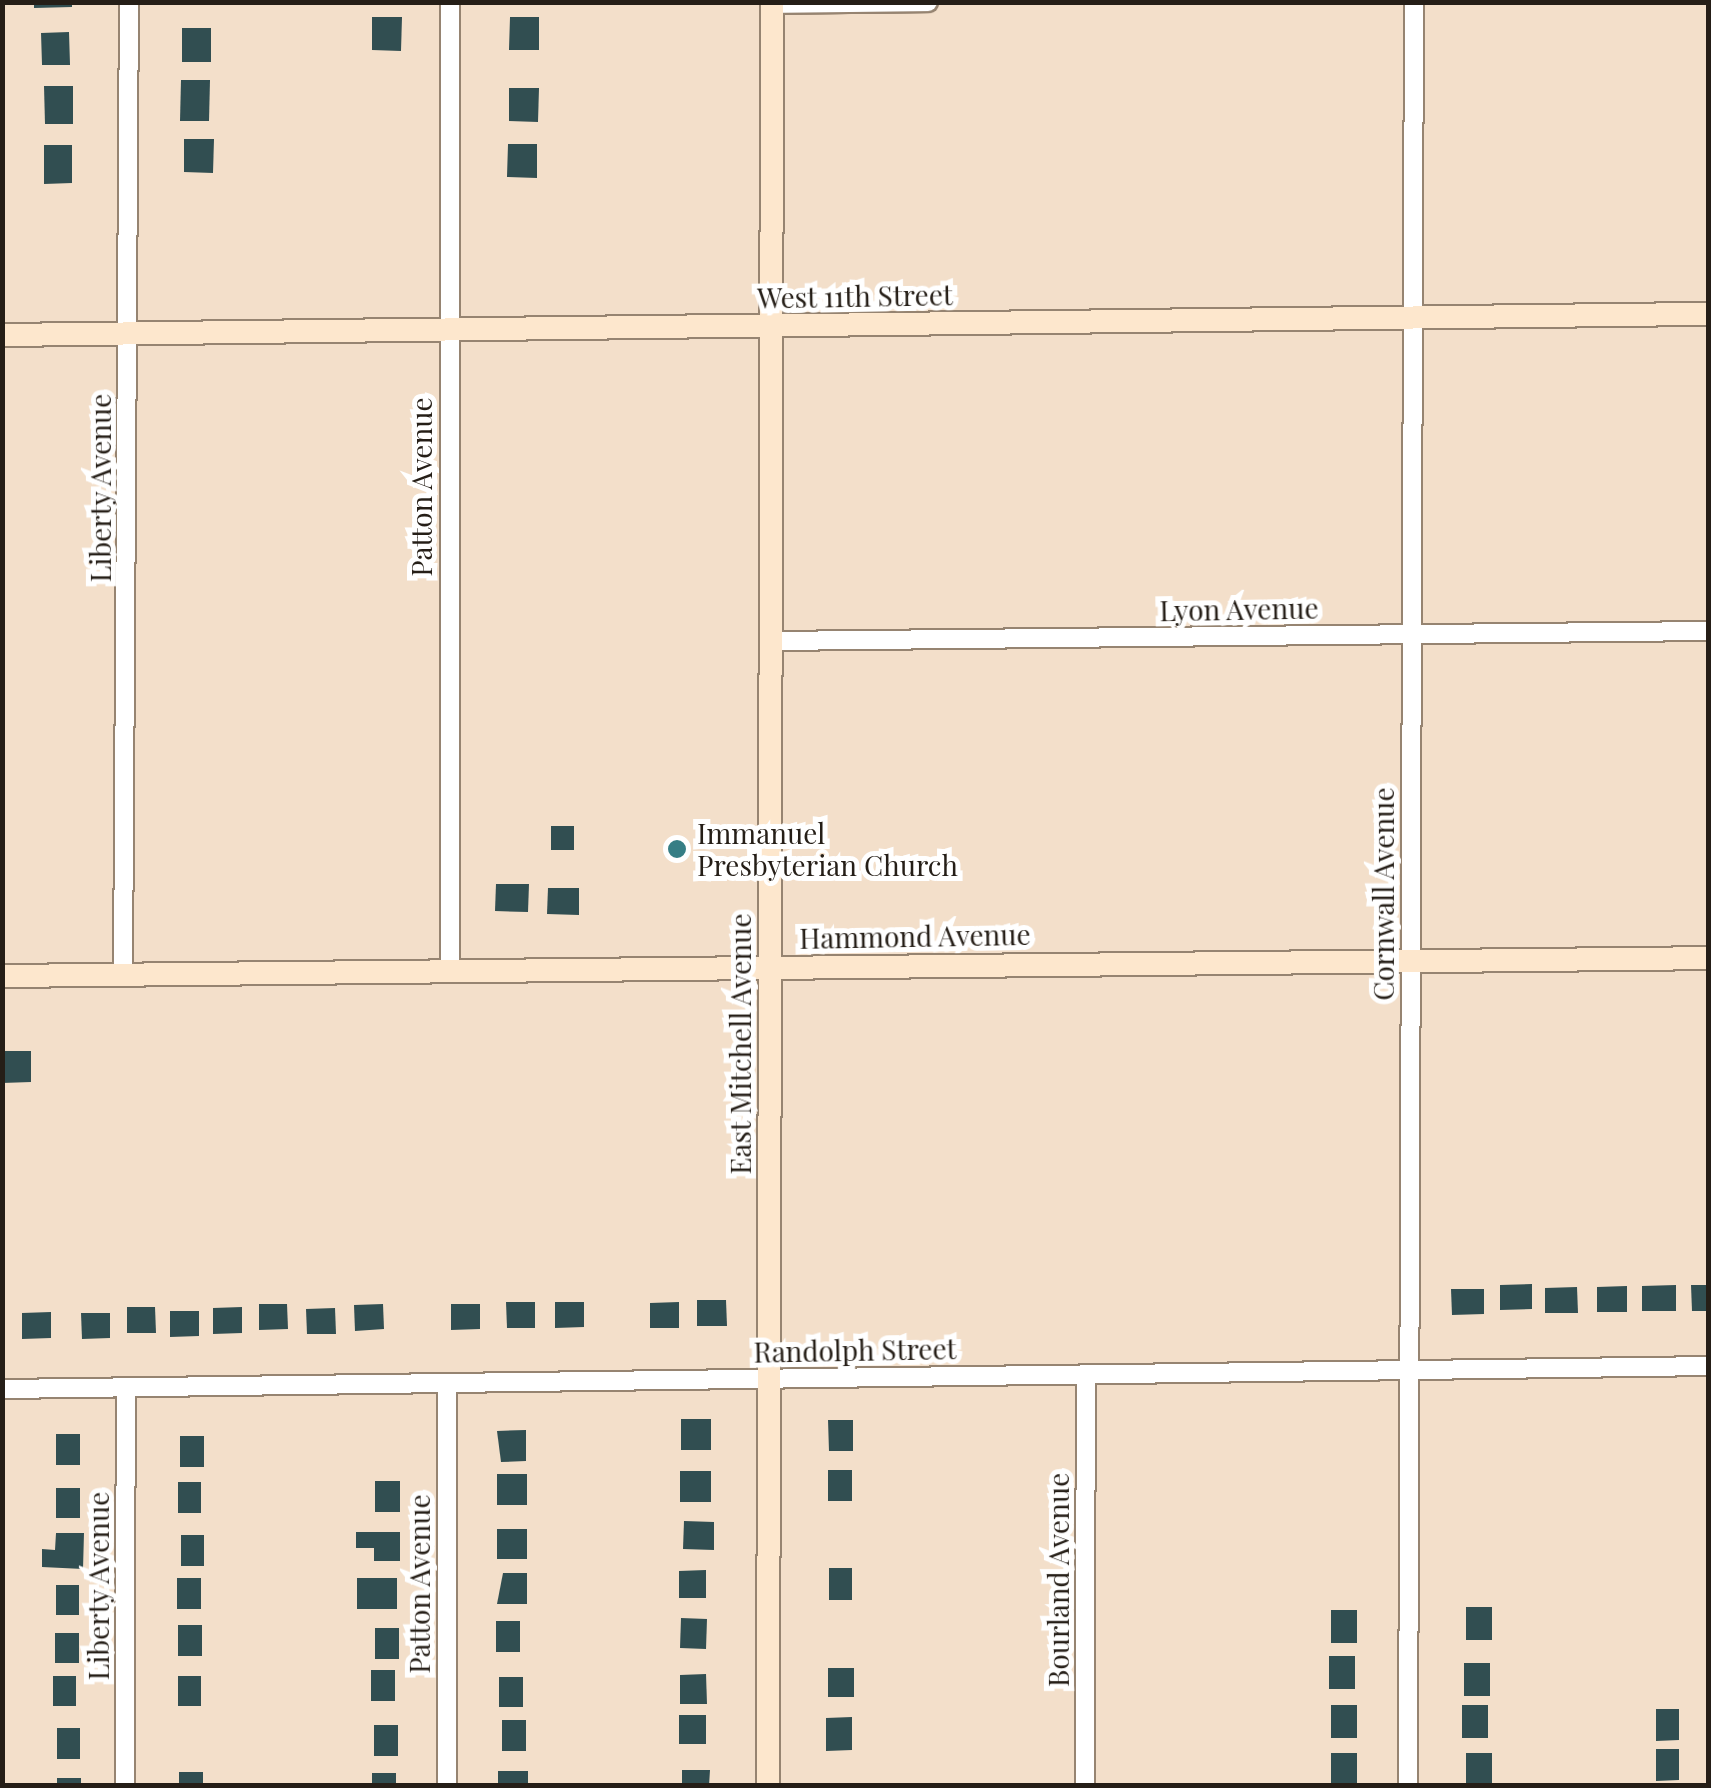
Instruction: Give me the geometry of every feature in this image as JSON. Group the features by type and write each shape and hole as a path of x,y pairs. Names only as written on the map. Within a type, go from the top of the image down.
{"street":[{"name":"Liberty Avenue","path":"123,974 129,2"},
{"name":"Patton Avenue","path":"450,2 450,971"},
{"path":"772,3 928,2"},
{"name":"Cornwall Avenue","path":"1408,1786 1414,2"},
{"name":"East Mitchell Avenue","path":"768,1786 772,3"},
{"name":"West 11th Street","path":"2,335 1708,314"},
{"name":"Lyon Avenue","path":"771,641 1708,631"},
{"name":"Hammond Avenue","path":"2,976 1708,958"},
{"name":"Randolph Street","path":"2,1389 1708,1366"},
{"name":"Bourland Avenue","path":"1085,1786 1086,1374"},
{"name":"Patton Avenue","path":"447,1383 447,1786"},
{"name":"Liberty Avenue","path":"125,1786 126,1387"}],"building":[{"path":"34,2 72,2 72,7 34,8"},
{"path":"372,17 402,17 401,51 372,50"},
{"path":"510,17 539,17 539,50 509,50"},
{"path":"182,28 211,28 211,62 182,62"},
{"path":"69,32 70,65 42,65 41,33"},
{"path":"181,80 210,80 209,121 180,121"},
{"path":"44,86 73,86 73,124 45,124"},
{"path":"509,88 539,88 538,122 509,121"},
{"path":"184,139 214,139 213,173 184,172"},
{"path":"508,144 537,144 537,178 507,177"},
{"path":"44,145 72,145 72,183 44,184"},
{"path":"551,826 574,826 574,850 551,850"},
{"path":"496,884 529,884 528,912 495,911"},
{"path":"548,888 579,888 579,915 547,914"},
{"path":"2,1051 31,1051 31,1082 2,1083"},
{"path":"1532,1284 1532,1309 1500,1310 1500,1285"},
{"path":"1676,1285 1676,1311 1642,1311 1642,1286"},
{"path":"1691,1285 1708,1285 1708,1311 1692,1311"},
{"path":"1627,1286 1627,1312 1597,1312 1597,1287"},
{"path":"1577,1287 1578,1313 1545,1313 1545,1288"},
{"path":"1451,1289 1484,1289 1484,1314 1452,1315"},
{"path":"697,1300 726,1300 727,1326 697,1326"},
{"path":"506,1302 535,1302 535,1328 507,1328"},
{"path":"555,1302 584,1302 584,1327 555,1328"},
{"path":"679,1302 679,1328 650,1328 650,1303"},
{"path":"259,1304 287,1304 288,1329 259,1330"},
{"path":"383,1304 384,1329 355,1331 354,1305"},
{"path":"451,1304 480,1304 480,1329 451,1330"},
{"path":"127,1307 155,1307 156,1333 127,1333"},
{"path":"242,1307 242,1333 213,1334 213,1308"},
{"path":"335,1308 336,1334 307,1334 306,1309"},
{"path":"170,1311 199,1311 199,1336 170,1337"},
{"path":"51,1312 51,1338 22,1339 22,1313"},
{"path":"81,1313 110,1313 110,1338 82,1339"},
{"path":"681,1419 711,1419 711,1450 681,1450"},
{"path":"828,1420 853,1420 853,1451 829,1451"},
{"path":"526,1430 526,1461 501,1462 497,1431"},
{"path":"56,1434 80,1434 80,1465 56,1465"},
{"path":"180,1436 204,1436 204,1467 180,1467"},
{"path":"828,1470 852,1470 852,1501 828,1501"},
{"path":"680,1471 711,1471 711,1502 680,1502"},
{"path":"497,1474 527,1474 527,1505 497,1505"},
{"path":"375,1481 400,1481 400,1512 375,1512"},
{"path":"178,1482 201,1482 201,1513 178,1513"},
{"path":"56,1488 80,1488 80,1518 56,1518"},
{"path":"684,1521 714,1522 714,1550 683,1549"},
{"path":"497,1529 527,1529 527,1559 497,1559"},
{"path":"356,1532 400,1532 400,1561 374,1561 374,1548 356,1548"},
{"path":"56,1533 84,1533 83,1569 42,1567 42,1549 55,1550"},
{"path":"181,1535 204,1535 204,1566 181,1566"},
{"path":"829,1568 852,1568 852,1600 829,1600"},
{"path":"706,1570 706,1598 679,1598 679,1571"},
{"path":"503,1573 527,1573 527,1604 497,1604"},
{"path":"177,1578 201,1578 201,1609 177,1609"},
{"path":"357,1578 397,1578 397,1609 357,1609"},
{"path":"56,1585 79,1585 79,1615 56,1615"},
{"path":"1466,1607 1492,1607 1492,1640 1466,1640"},
{"path":"1331,1610 1357,1610 1357,1643 1331,1643"},
{"path":"681,1618 707,1619 706,1649 680,1648"},
{"path":"496,1621 520,1621 520,1652 496,1652"},
{"path":"178,1625 202,1625 202,1656 178,1656"},
{"path":"375,1628 399,1628 399,1659 375,1659"},
{"path":"55,1633 79,1633 79,1663 55,1663"},
{"path":"1329,1656 1355,1656 1355,1689 1329,1689"},
{"path":"1464,1663 1490,1663 1490,1696 1464,1696"},
{"path":"828,1668 854,1668 854,1697 828,1697"},
{"path":"371,1670 395,1670 395,1701 371,1701"},
{"path":"706,1674 707,1704 680,1704 680,1675"},
{"path":"53,1676 76,1676 76,1706 53,1706"},
{"path":"178,1676 201,1676 201,1706 178,1706"},
{"path":"499,1677 523,1677 523,1707 499,1707"},
{"path":"1331,1705 1357,1705 1357,1738 1331,1738"},
{"path":"1462,1705 1488,1705 1488,1738 1462,1738"},
{"path":"1656,1709 1679,1709 1679,1740 1656,1741"},
{"path":"679,1715 706,1715 706,1744 679,1744"},
{"path":"852,1717 852,1750 826,1751 826,1718"},
{"path":"502,1720 526,1720 526,1751 502,1751"},
{"path":"374,1725 398,1725 398,1756 374,1756"},
{"path":"57,1728 80,1728 80,1759 57,1759"},
{"path":"1656,1749 1679,1749 1679,1780 1656,1781"},
{"path":"1331,1753 1357,1753 1357,1786 1331,1786"},
{"path":"1466,1753 1492,1753 1492,1786 1466,1786"},
{"path":"682,1770 710,1770 709,1786 682,1786"},
{"path":"498,1771 528,1771 528,1786 498,1786"},
{"path":"179,1772 203,1772 203,1786 179,1786"},
{"path":"372,1773 396,1773 396,1786 372,1786"},
{"path":"57,1778 81,1778 81,1786 57,1786"}],"place":[{"name":"Immanuel Presbyterian Church","path":"677,849"}]}
